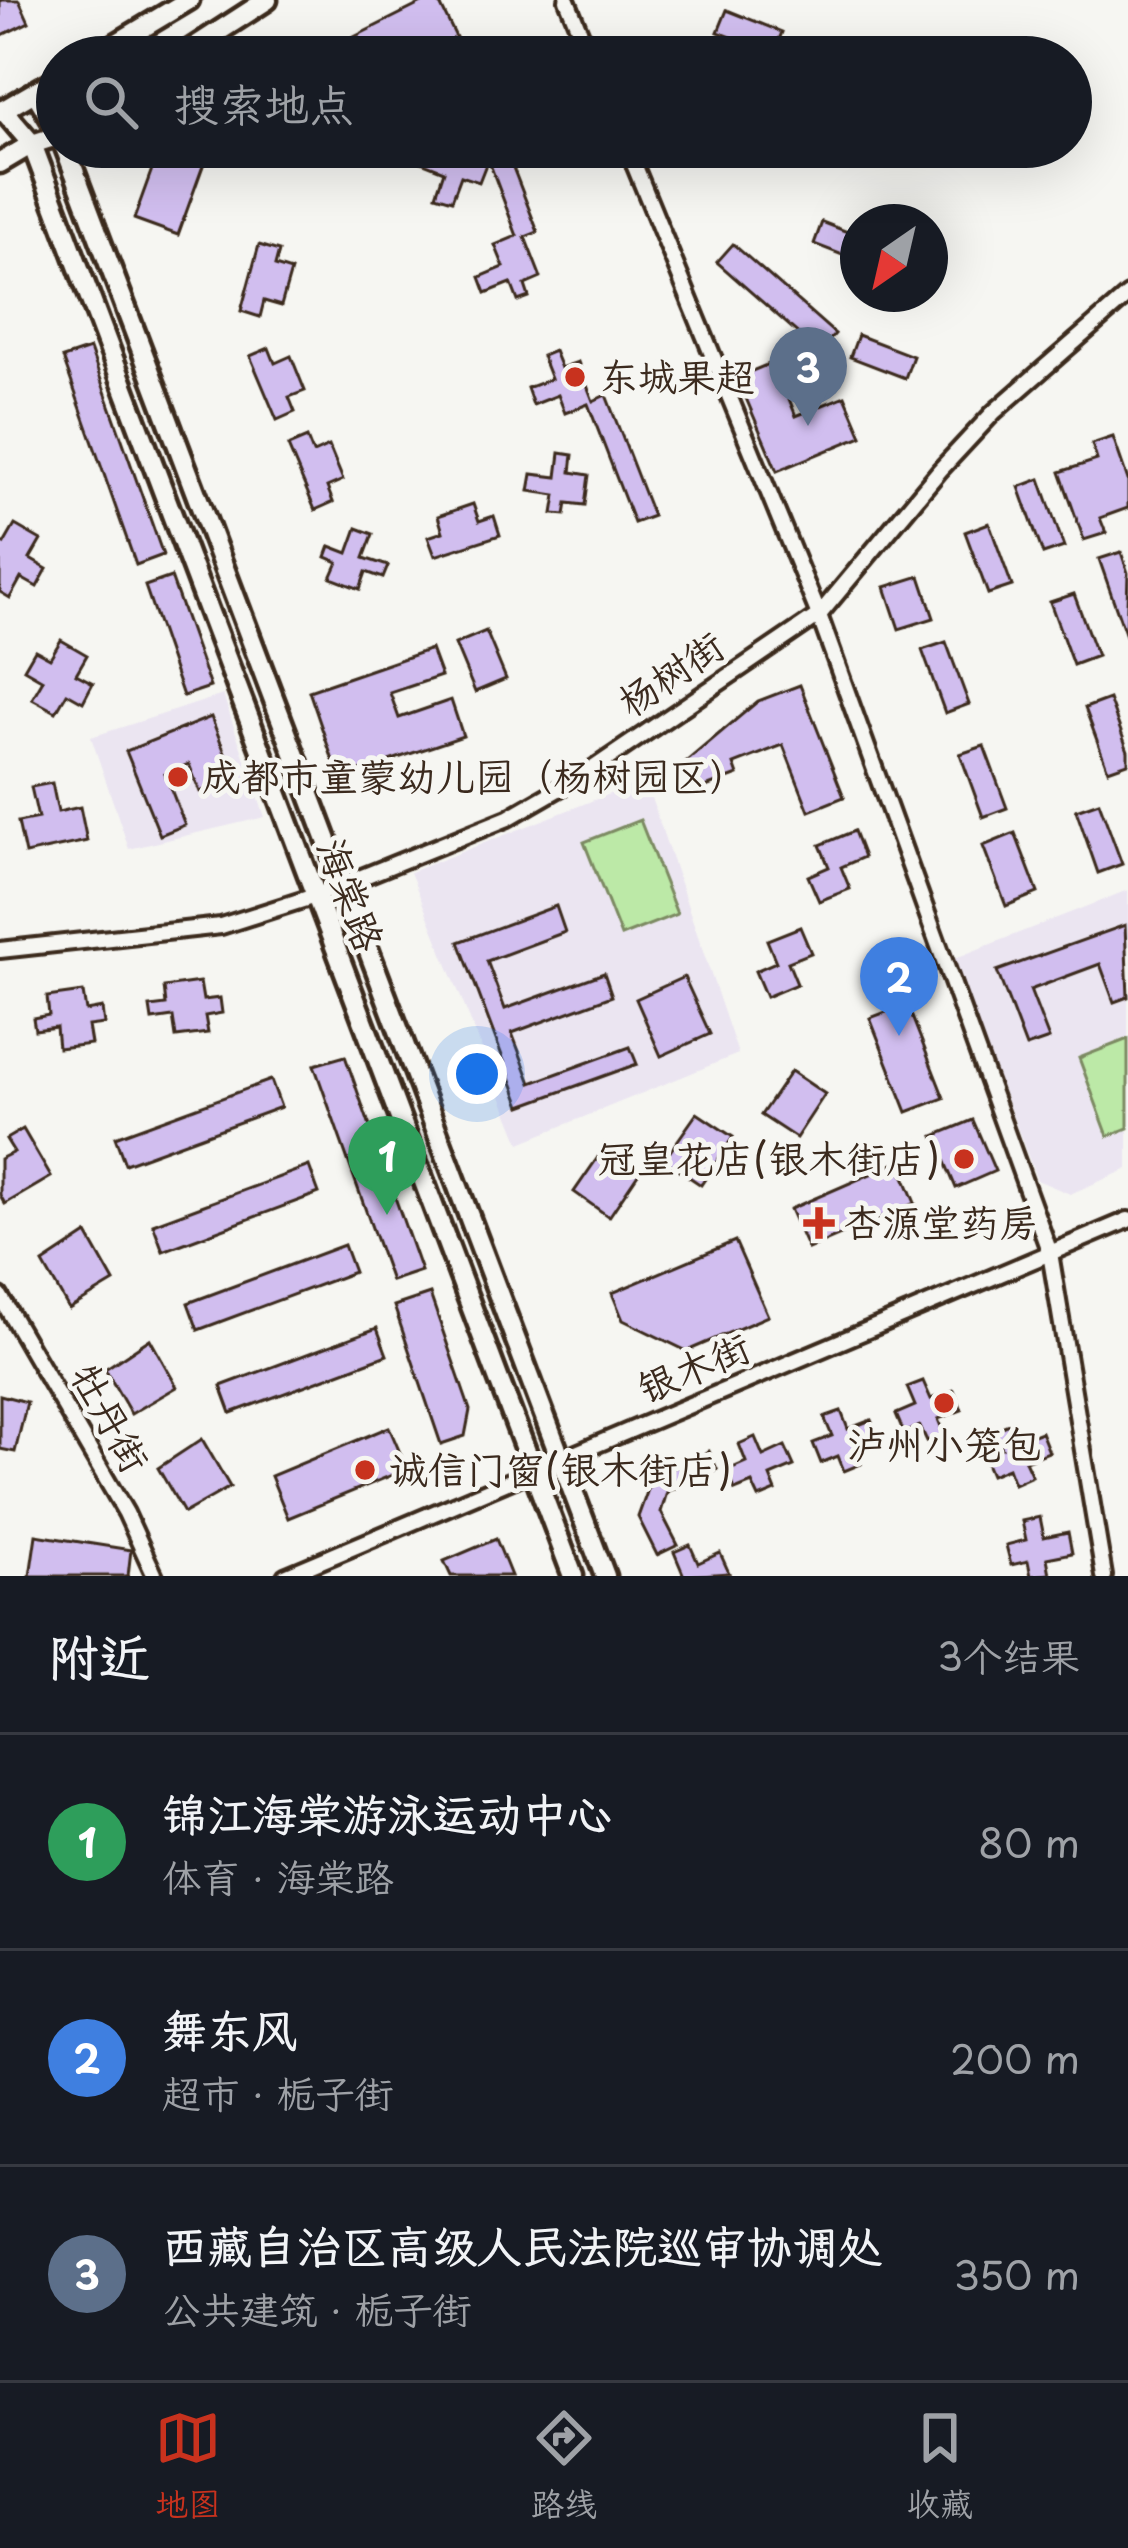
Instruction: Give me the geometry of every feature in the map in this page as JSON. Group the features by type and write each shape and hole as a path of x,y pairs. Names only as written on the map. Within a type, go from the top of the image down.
{"main road":[{"path":"129,36 189,0"},
{"path":"211,36 267,0"},
{"path":"1,110 35,92"},
{"name":"海棠路","path":"1,110 36,155"},
{"path":"0,163 36,142"},
{"name":"海棠路","path":"41,168 573,1576"},
{"name":"海棠路","path":"73,168 605,1576"}],"street":[{"path":"567,0 582,36"},
{"path":"636,168 819,615 1050,1253 1104,1576"},
{"name":"杨树街","path":"0,950 221,926 315,896 508,818 588,772 819,615 994,412 1128,295"},
{"name":"银木街","path":"286,1576 1128,1220"},
{"name":"牡丹街","path":"0,1296 126,1513 155,1576"}],"shaded area":[{"name":"成都市童蒙幼儿园（杨树园区）","path":"223,695 265,817 129,849 91,737"},
{"path":"645,780 738,1054 520,1143 410,872"},
{"path":"1128,890 1128,1169 1070,1194 1037,1180 953,959"}],"green space":[{"path":"640,820 677,914 621,936 584,842"},
{"path":"1128,1039 1128,1128 1108,1136 1079,1058"}],"building":[{"path":"0,0 19,0 29,22 0,36"},
{"path":"428,0 438,0 456,36 356,36"},
{"path":"727,10 782,32 780,36 729,36 718,32"},
{"path":"152,168 202,168 178,235 134,219"},
{"path":"436,168 484,168 479,182 461,176 452,200 436,195 444,171"},
{"path":"491,168 513,168 538,232 525,237 541,278 525,285 529,297 518,301 511,283 486,293 480,277 504,267 495,245 517,236"},
{"path":"822,222 840,229 840,254 814,244"},
{"path":"733,244 835,334 819,352 717,262"},
{"path":"259,245 279,251 275,266 291,271 281,306 264,301 260,317 241,311"},
{"path":"858,335 913,356 905,378 850,357"},
{"path":"269,348 275,363 291,356 305,391 289,397 295,412 277,420 250,356"},
{"path":"90,349 163,555 136,565 63,358"},
{"path":"554,351 561,368 578,362 593,401 606,395 653,516 634,523 588,404 565,413 558,395 533,405 527,388 551,379 542,356"},
{"path":"774,362 796,416 845,396 862,436 777,471 737,377"},
{"path":"1113,437 1128,480 1128,508 1100,518 1106,533 1084,540 1060,472 1097,460 1092,444"},
{"path":"307,438 313,453 329,446 343,480 327,487 333,502 315,510 288,446"},
{"path":"560,453 573,455 571,472 589,475 585,505 567,503 565,515 553,514 556,495 529,491 532,474 557,477"},
{"path":"1040,479 1064,547 1043,554 1019,487"},
{"path":"473,504 479,521 494,516 500,535 435,556 428,537 443,532 438,516"},
{"path":"989,523 1012,586 988,594 965,532"},
{"path":"15,525 41,540 30,559 47,569 37,587 21,578 10,598 0,592 0,541 4,544"},
{"path":"357,528 373,534 364,558 388,566 383,578 366,572 360,589 331,578 338,562 326,557 330,546 348,553"},
{"path":"1121,552 1128,573 1126,636 1099,559"},
{"path":"920,576 934,618 899,629 885,587"},
{"path":"171,577 210,687 183,696 145,586"},
{"path":"1074,594 1097,656 1073,665 1050,602"},
{"path":"486,631 506,679 475,692 455,644"},
{"path":"61,640 87,655 76,674 93,683 83,702 67,693 56,712 32,699 43,680 24,669 35,650 50,658"},
{"path":"946,642 969,704 945,713 922,650"},
{"path":"431,649 441,676 390,693 399,718 451,700 463,736 339,778 309,691"},
{"path":"800,685 844,797 809,811 783,745 734,764 738,775 692,792 681,766 758,701"},
{"path":"1109,699 1128,763 1108,770 1085,708"},
{"path":"211,717 235,778 200,792 189,764 165,774 185,825 160,835 126,751"},
{"path":"984,746 1007,808 983,817 960,754"},
{"path":"52,783 58,812 80,807 87,841 25,854 18,822 38,818 31,787"},
{"path":"1099,802 1122,864 1098,873 1076,810"},
{"path":"854,831 864,857 841,867 850,889 819,901 808,876 829,867 820,845"},
{"path":"1015,833 1038,893 1006,906 983,846"},
{"path":"556,906 565,932 487,961 505,1009 604,973 612,996 512,1033 531,1083 630,1047 637,1064 521,1106 459,942"},
{"path":"1125,925 1128,997 1114,1002 1100,964 1030,990 1049,1039 1026,1047 997,971"},
{"path":"800,927 811,953 788,962 797,984 766,997 755,971 776,962 767,940"},
{"path":"684,977 710,1034 661,1056 636,999"},
{"path":"200,982 203,1000 220,998 222,1013 205,1016 208,1033 176,1037 173,1017 152,1020 150,1007 166,1005 164,987"},
{"path":"83,992 86,1011 102,1008 104,1024 88,1026 91,1044 58,1048 56,1027 35,1030 33,1018 49,1015 47,997"},
{"path":"907,1004 944,1098 907,1112 870,1018"},
{"path":"345,1056 421,1271 391,1281 314,1065"},
{"path":"791,1071 825,1094 796,1138 761,1115"},
{"path":"271,1080 281,1107 125,1164 115,1137"},
{"path":"697,1113 733,1137 701,1185 664,1160"},
{"path":"973,1120 995,1171 956,1188 934,1136"},
{"path":"23,1129 51,1177 5,1204 0,1195 0,1159 14,1152 6,1139"},
{"path":"605,1147 640,1171 609,1217 574,1192"},
{"path":"898,1162 915,1203 808,1249 790,1209"},
{"path":"309,1166 319,1193 163,1251 153,1224"},
{"path":"87,1234 114,1282 69,1309 43,1263"},
{"path":"735,1241 768,1316 687,1351 623,1320 612,1293"},
{"path":"344,1245 354,1272 198,1330 188,1303"},
{"path":"430,1294 470,1410 465,1436 441,1444 394,1306"},
{"path":"377,1328 387,1355 231,1413 221,1386"},
{"path":"150,1339 177,1387 131,1414 105,1369"},
{"path":"923,1381 931,1399 954,1390 962,1410 938,1419 944,1434 927,1441 920,1426 904,1433 896,1414 915,1406 907,1387"},
{"path":"0,1395 27,1402 15,1452 0,1449"},
{"path":"841,1411 848,1429 871,1420 879,1440 855,1449 861,1464 844,1471 838,1456 821,1463 813,1443 832,1436 824,1417"},
{"path":"1011,1423 1018,1441 1041,1432 1049,1452 1025,1461 1032,1476 1014,1484 1008,1468 991,1475 983,1456 1002,1448 994,1430"},
{"path":"389,1427 407,1469 288,1518 271,1476"},
{"path":"755,1437 763,1456 785,1446 794,1466 770,1476 776,1491 759,1498 752,1483 735,1490 728,1470 746,1462 739,1444"},
{"path":"202,1439 230,1487 184,1513 158,1468"},
{"path":"709,1451 717,1469 667,1492 661,1512 678,1545 657,1555 638,1517 652,1478"},
{"path":"1040,1517 1044,1537 1068,1532 1072,1553 1047,1558 1050,1574 1031,1576 1028,1561 1011,1565 1006,1545 1026,1540 1022,1521"},
{"path":"36,1535 131,1550 128,1576 30,1576"},
{"path":"496,1539 511,1576 451,1576 444,1561"},
{"path":"690,1545 698,1563 720,1553 729,1573 684,1576 674,1552"}],"place":[{"name":"东城果超","path":"575,377"},
{"name":"西藏自治区高级人民法院巡审协调处","path":"808,426"},
{"name":"成都市童蒙幼儿园（杨树园区）","path":"178,777"},
{"name":"舞东风","path":"899,1036"},
{"name":"冠皇花店(银木街店)","path":"964,1159"},
{"name":"锦江海棠游泳运动中心","path":"387,1215"},
{"name":"杏源堂药房","path":"819,1223"},
{"name":"泸州小笼包","path":"944,1403"},
{"name":"诚信门窗(银木街店)","path":"365,1470"}]}
